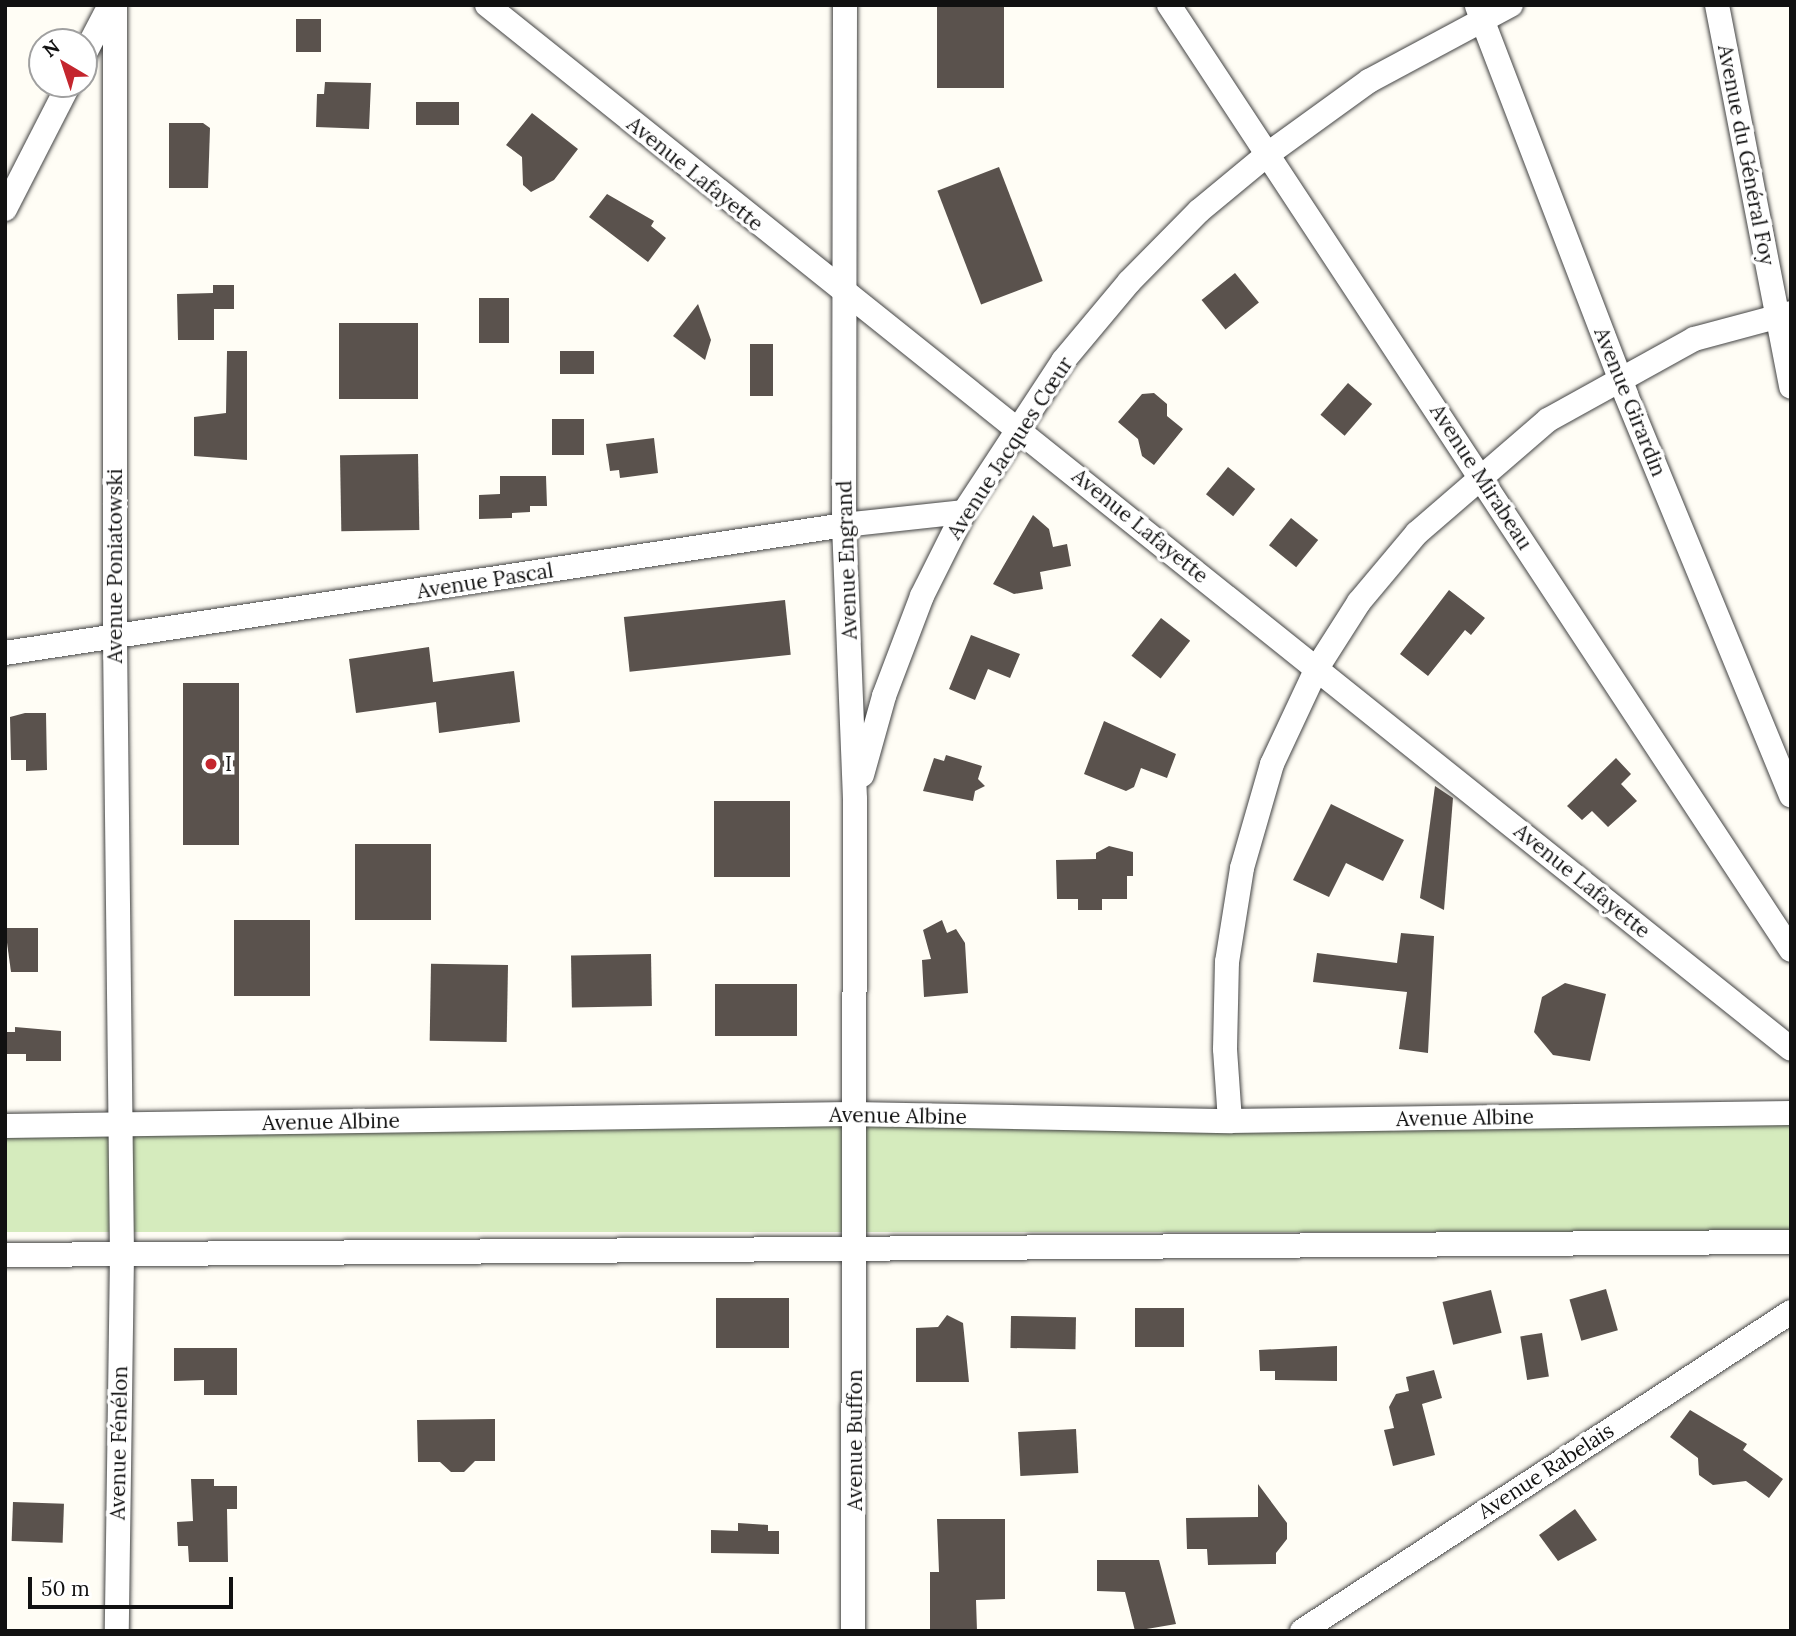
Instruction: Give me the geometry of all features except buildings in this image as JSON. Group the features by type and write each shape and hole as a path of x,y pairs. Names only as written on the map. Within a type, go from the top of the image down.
{"street":[{"path":"98,28 110,5"},
{"name":"Avenue Poniatowski","path":"115,5 115,639 122,1255"},
{"name":"Avenue Lafayette","path":"487,5 844,295 1017,428 1791,1049"},
{"name":"Avenue Engrand","path":"845,5 844,525 855,799 852,1114"},
{"name":"Avenue Mirabeau","path":"1169,5 1791,950"},
{"name":"Avenue Jacques Cœur","path":"855,799 888,683 922,596 964,512 1063,361 1129,282 1199,211 1268,154 1369,81 1479,12 1511,5"},
{"name":"Avenue du Général Foy","path":"1717,5 1784,314 1791,387"},
{"name":"Avenue Girardin","path":"1479,12 1619,376 1791,795"},
{"path":"5,209 62,98"},
{"path":"1230,1121 1224,1049 1227,962 1242,868 1272,764 1317,668 1359,602 1417,533 1480,475 1548,420 1619,376 1694,339 1784,314"},
{"name":"Avenue Pascal","path":"5,653 115,639 844,525 964,512"},
{"name":"Avenue Albine","path":"5,1126 852,1114 1230,1121 1791,1113"},
{"name":"Avenue Buffon","path":"852,1114 856,1248 853,1631"},
{"path":"5,1255 1791,1242"},
{"name":"Avenue Fénélon","path":"117,1631 122,1255"},
{"name":"Avenue Rabelais","path":"1302,1631 1791,1312"}],"green space":[{"path":"5,1125 1791,1125 1791,1232 5,1232"}],"place":[{"name":"I","path":"211,764"}]}
